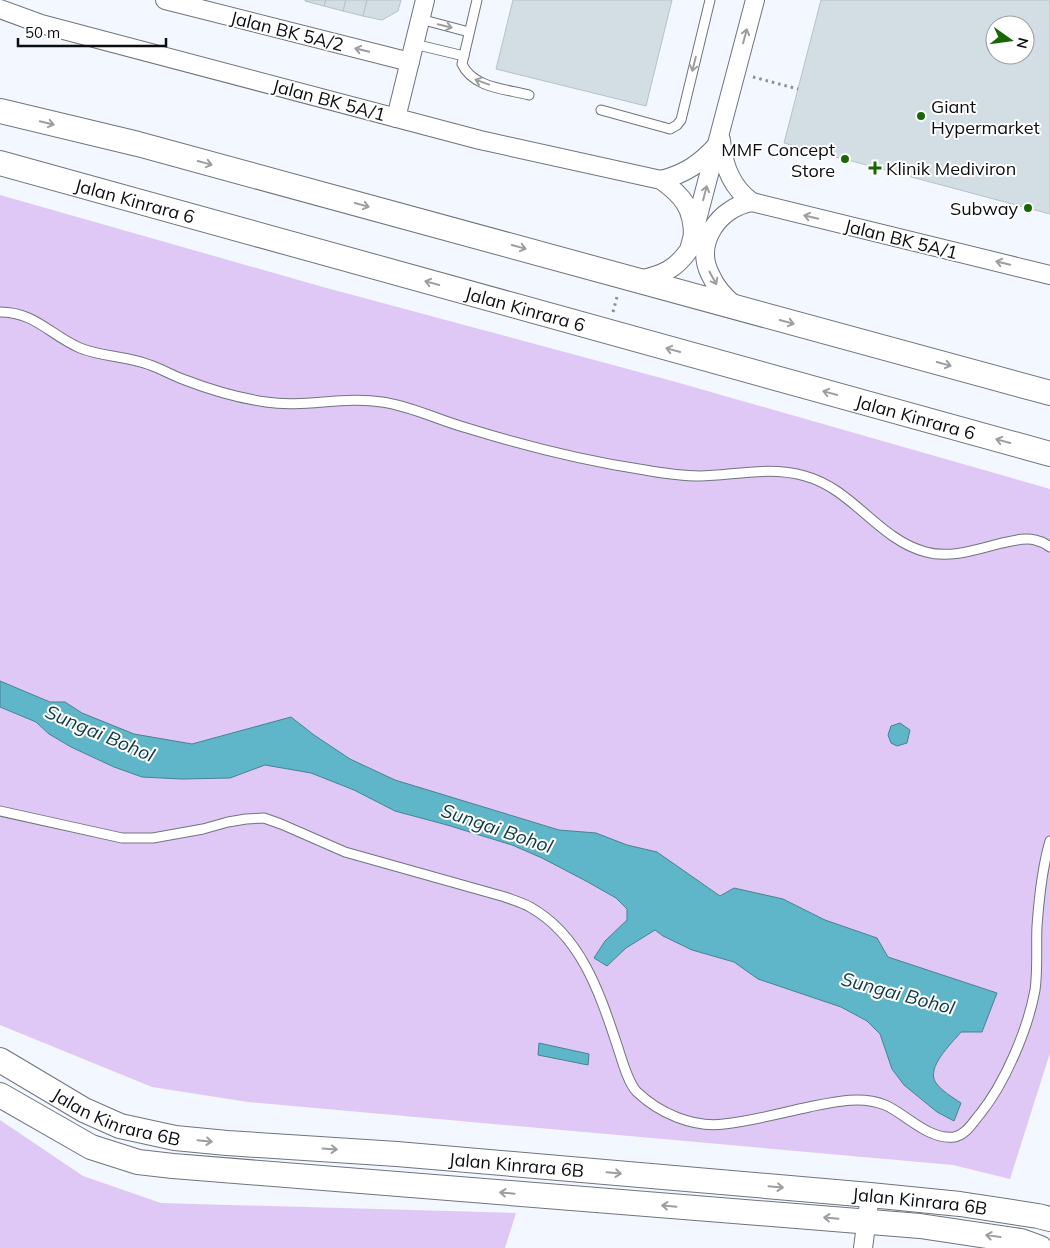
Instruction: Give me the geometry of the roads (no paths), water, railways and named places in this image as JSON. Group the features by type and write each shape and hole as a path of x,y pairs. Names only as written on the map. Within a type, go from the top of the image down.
{"main road":[{"path":"0,111 138,144 1050,393"},
{"name":"Jalan Kinrara 6","path":"0,163 1050,454"},
{"name":"Jalan Kinrara 6B","path":"0,1060 84,1110 120,1126 175,1138 406,1155 870,1195 960,1204 1038,1216 1050,1220"},
{"name":"Jalan Kinrara 6B","path":"0,1095 91,1147 138,1162 920,1226 1021,1240 1040,1248"}],"street":[{"name":"Jalan BK 5A/2","path":"165,0 410,62"},
{"path":"396,118 426,0"},
{"path":"632,278 662,274 674,268 689,250 755,0"},
{"name":"Jalan BK 5A/1","path":"0,9 50,26 480,140 661,180 676,190 685,202 693,222 694,236"},
{"path":"661,180 696,166 719,139"},
{"path":"719,139 730,176 744,197 752,202"},
{"path":"740,309 725,298 709,273 705,249 715,224 725,214 739,204 752,202"},
{"name":"Jalan BK 5A/1","path":"752,202 1050,275"},
{"path":"863,1248 870,1195"}],"lane":[{"path":"477,0 462,64 466,73 478,82 529,95"},
{"path":"601,110 670,129 677,126 681,120 710,0"},
{"path":"420,20 469,32"},
{"path":"414,44 464,56"},
{"path":"0,312 12,312 30,318 77,346 92,352 130,359 224,393 266,402 292,404 349,401 380,402 402,406 450,423 530,446 647,471 699,476 772,471 807,476 843,494 890,534 911,547 928,553 959,553 1016,540 1035,539 1050,547"},
{"path":"0,811 122,838 153,838 228,822 264,818 345,852 505,897 530,907 567,937 593,981 635,1089 651,1104 671,1115 701,1124 723,1125 837,1101 860,1100 887,1106 925,1130 953,1137 963,1134 991,1100 1008,1068 1022,1033 1035,989 1039,906 1050,841"}],"water":[{"name":"Sungai Bohol","path":"0,681 50,702 65,702 82,713 134,734 192,744 291,717 350,759 395,780 559,830 596,833 627,845 657,852 720,896 734,888 783,899 825,920 877,938 888,957 997,993 982,1032 961,1032 941,1056 934,1070 936,1083 961,1103 954,1121 937,1112 904,1085 892,1069 880,1034 867,1021 841,1007 758,979 734,962 692,950 655,930 626,948 607,966 594,958 605,941 627,920 627,909 616,898 542,858 512,845 395,811 354,790 311,773 265,765 230,778 182,779 142,777 114,767 71,747 49,734 36,722 0,707"},
{"path":"900,723 910,730 907,743 897,746 891,743 888,735 891,726"},
{"path":"539,1043 589,1054 588,1065 538,1055"}],"place":[{"name":"Giant Hypermarket","path":"921,116"},
{"name":"MMF Concept Store","path":"845,159"},
{"name":"Klinik Mediviron","path":"875,168"},
{"name":"Subway","path":"1028,208"}]}
